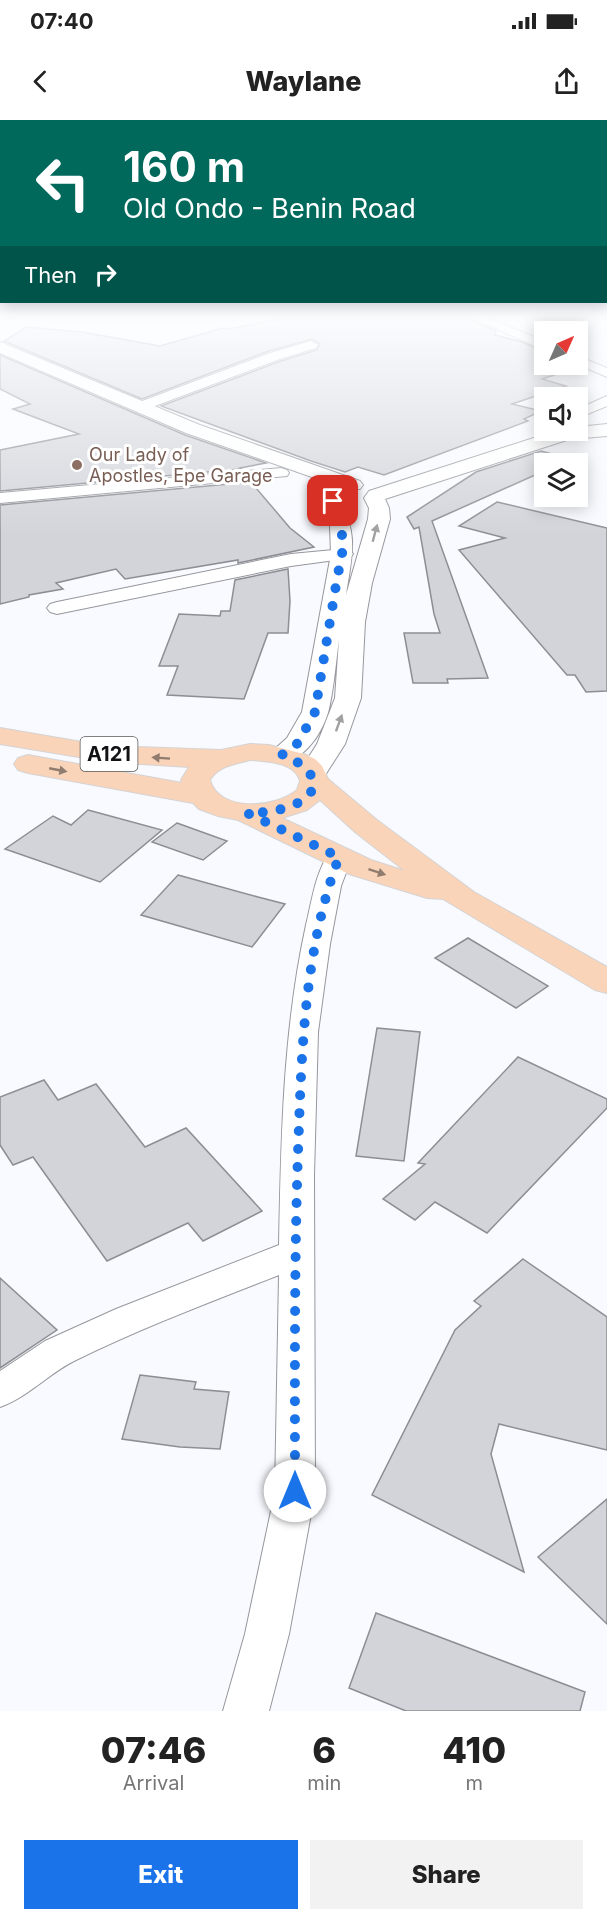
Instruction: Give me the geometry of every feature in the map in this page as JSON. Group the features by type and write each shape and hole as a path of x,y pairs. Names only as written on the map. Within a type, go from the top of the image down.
{"main road":[{"name":"A121","path":"0,736 104,754 183,759 220,758"},
{"path":"463,899 360,867 247,813 218,807 199,795 195,784 197,774 206,765 220,758 250,752 282,755 306,766 313,778 366,826 463,899 607,982"},
{"name":"A121","path":"0,759 199,795"},
{"path":"247,813 286,808 301,801 310,792 313,778"}],"street":[{"path":"97,387 193,429 327,498"},
{"path":"142,406 192,387"},
{"path":"588,415 607,400"},
{"path":"588,426 607,424"},
{"path":"588,428 607,430"},
{"path":"193,429 365,491 379,508 379,519 360,583 353,622 348,698 331,744 313,778"},
{"path":"365,491 515,434 534,430"},
{"path":"282,755 298,743 315,712 338,573 344,554 342,527 325,492 330,488 365,491 408,488 538,441"},
{"path":"0,498 282,473"},
{"path":"57,608 291,561 344,554"},
{"path":"246,1711 267,1634 295,1491 296,1253 303,1032 316,944 328,886 339,857"},
{"path":"0,1391 58,1352 129,1319 296,1253"}],"building":[{"path":"75,387 185,435 266,463 241,469 0,491 0,450 79,434 13,409 30,404 0,389"},
{"path":"114,387 173,387 142,399"},
{"path":"211,387 534,387 534,397 512,404 534,409 534,414 524,419 528,421 384,475 358,467 345,472 161,406"},
{"path":"534,453 534,475 432,521 488,678 447,679 448,683 413,683 404,633 440,633 434,614 419,527 414,529 407,517 476,472"},
{"path":"251,482 290,528 314,547 238,563 238,560 125,579 116,569 56,583 63,589 29,595 29,597 0,604 0,505"},
{"path":"497,502 607,528 607,691 586,692 575,675 567,675 459,550 505,538 459,526"},
{"path":"288,569 290,601 288,633 268,633 244,699 167,695 178,666 159,666 179,614 220,616 221,611 230,611 235,580"},
{"path":"88,810 162,830 100,882 5,849 53,816 71,825"},
{"path":"177,823 227,841 203,860 152,842"},
{"path":"178,875 285,904 252,947 141,915"},
{"path":"468,938 548,986 516,1008 435,958"},
{"path":"377,1028 420,1032 404,1161 356,1156"},
{"path":"518,1057 607,1099 607,1108 487,1233 435,1202 415,1220 383,1199 425,1164 418,1163"},
{"path":"44,1080 58,1100 96,1084 145,1147 186,1128 262,1211 203,1241 188,1223 107,1261 33,1157 13,1165 0,1145 0,1097"},
{"path":"523,1259 607,1317 607,1450 499,1424 491,1454 524,1572 372,1495 455,1330 481,1306 474,1301"},
{"path":"0,1278 57,1330 0,1368"},
{"path":"140,1375 196,1382 194,1389 229,1392 220,1449 180,1447 122,1439"},
{"path":"607,1499 607,1624 538,1557"},
{"path":"376,1613 585,1692 580,1711 406,1711 349,1688"}],"place":[{"name":"Our Lady of Apostles, Epe Garage","path":"77,465"}],"route":[{"path":"295,1491 297,1175 303,1032 316,944 328,886 339,857 247,813 286,808 301,801 310,792 314,782 306,766 282,755 298,743 315,712 338,573 344,554 342,527 328,499 333,501"}]}
